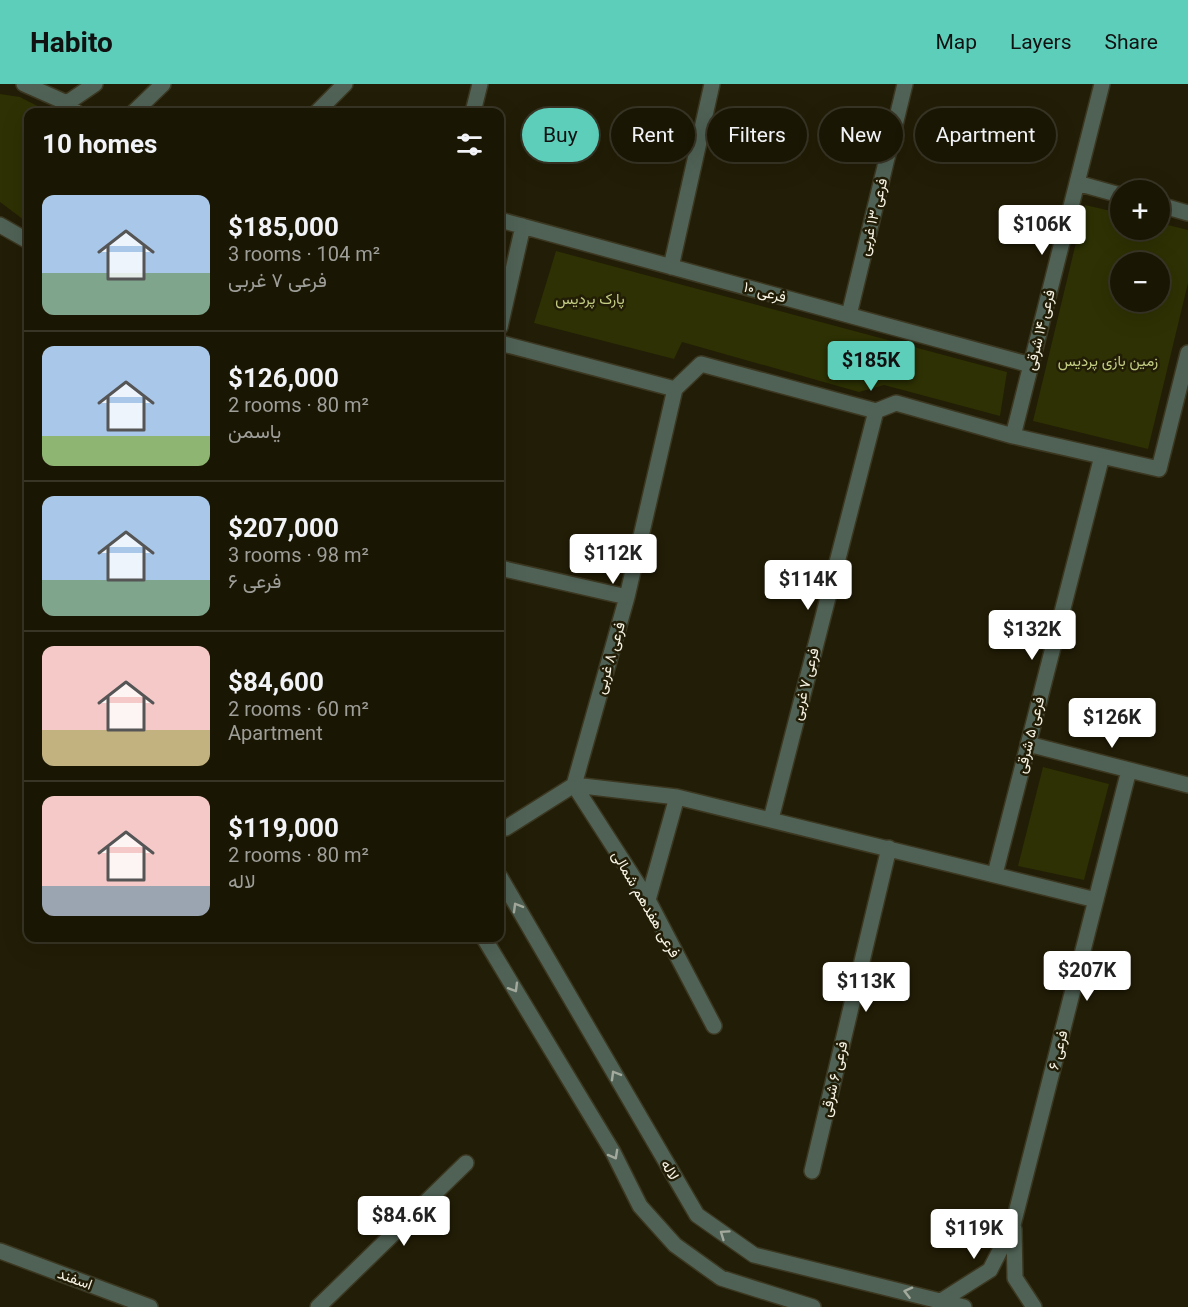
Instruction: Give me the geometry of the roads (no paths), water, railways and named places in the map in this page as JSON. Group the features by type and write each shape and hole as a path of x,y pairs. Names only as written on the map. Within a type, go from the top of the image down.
{"street":[{"path":"24,84 71,108 95,84"},
{"path":"138,108 163,84"},
{"path":"321,108 345,84"},
{"path":"474,108 480,84"},
{"path":"671,267 712,84"},
{"name":"فرعی ۱۳ غربی","path":"849,315 905,84"},
{"name":"فرعی ۱۴ شرقی","path":"1013,436 1102,84"},
{"path":"1077,183 1110,192"},
{"path":"1170,208 1188,213"},
{"name":"فرعی ۱۰","path":"504,221 1031,365"},
{"path":"0,225 24,239"},
{"path":"504,309 523,226"},
{"path":"504,344 675,389 701,364 876,411 896,403 1013,436 1159,469 1188,353"},
{"name":"فرعی ۸ غربی","path":"573,785 627,597 675,389"},
{"name":"فرعی ۷ غربی","path":"771,819 876,411"},
{"name":"فرعی ۵ شرقی","path":"995,874 1102,456"},
{"path":"504,569 627,597"},
{"path":"1028,744 1188,785"},
{"name":"فرعی ۶","path":"1014,1225 1129,770"},
{"path":"506,828 573,785 677,797 1096,900"},
{"name":"فرعی هفدهم شمالی","path":"573,785 648,900 714,1026"},
{"path":"648,900 677,797"},
{"name":"فرعی ۶ شرقی","path":"812,1171 889,848"},
{"name":"لاله","path":"504,884 697,1215 754,1255 964,1307"},
{"path":"486,942 613,1152 640,1206 675,1245 722,1278 813,1307"},
{"path":"318,1307 466,1163"},
{"path":"941,1300 990,1270 1014,1225"},
{"path":"1014,1225 1015,1278 1034,1307"},
{"name":"اسفند","path":"0,1251 150,1307"}],"park label":[{"name":"پارک پردیس","path":"590,299"},
{"name":"زمین بازی پردیس","path":"1108,361"}]}
